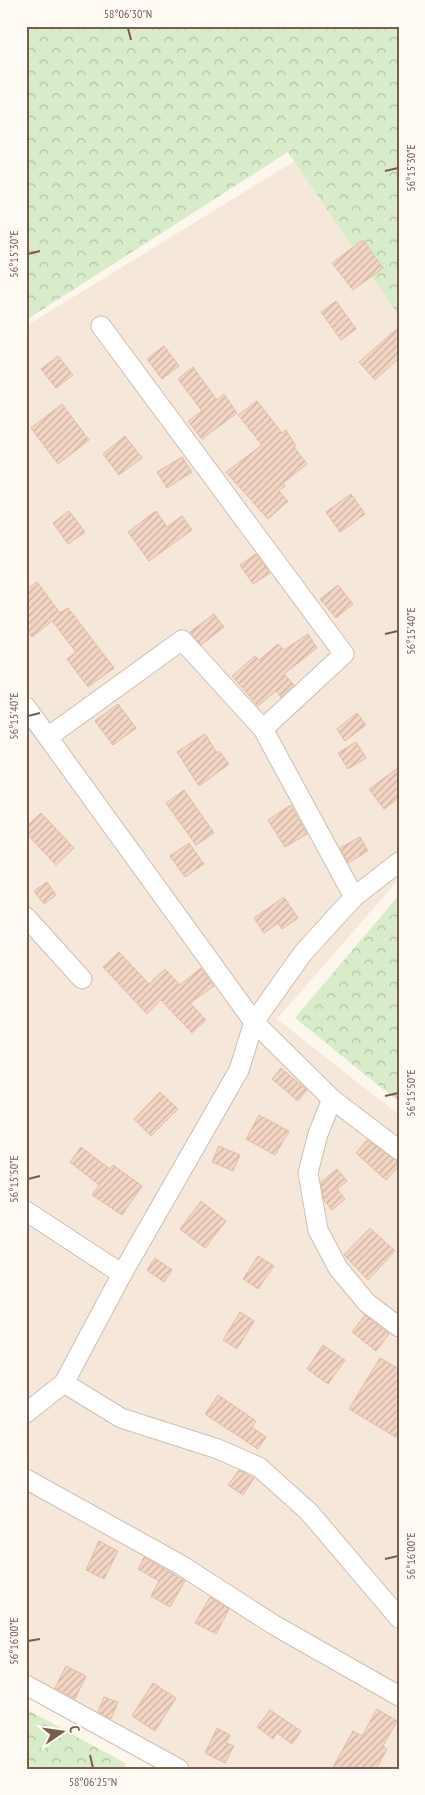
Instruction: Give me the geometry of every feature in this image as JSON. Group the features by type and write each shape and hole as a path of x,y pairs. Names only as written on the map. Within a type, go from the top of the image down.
{"street":[{"path":"101,326 344,654 263,729"},
{"path":"48,737 182,640 263,729 354,897"},
{"path":"26,707 254,1022 332,1100 399,1150"},
{"path":"26,1413 64,1383 122,1274 239,1070 254,1022 303,953 354,897 399,862"},
{"path":"26,917 82,979"},
{"path":"332,1100 318,1134 308,1173 318,1230 338,1268 368,1303 399,1327"},
{"path":"26,1211 122,1274"},
{"path":"64,1383 120,1418 218,1449 259,1467 309,1512 399,1618"},
{"path":"26,1479 181,1565 274,1625 399,1696"},
{"path":"26,1685 179,1769"}],"shaded area":[{"path":"303,156 399,266 399,879 277,1019 399,1115 399,1769 196,1769 26,1688 26,326"}],"green space":[{"path":"26,26 399,26 399,316 288,152 26,320"},
{"path":"399,895 399,1102 295,1018"},
{"path":"26,1709 125,1763 125,1769 26,1769"}],"building":[{"path":"363,240 383,268 353,290 332,263"},
{"path":"336,301 356,329 341,340 321,312"},
{"path":"399,327 399,358 375,380 359,362"},
{"path":"164,346 179,366 162,379 147,359"},
{"path":"58,356 73,375 56,388 41,369"},
{"path":"193,367 217,400 224,394 237,413 202,439 188,421 202,411 178,379"},
{"path":"257,401 282,433 286,430 296,446 294,447 307,464 283,483 285,486 279,491 288,501 268,519 226,472 262,445 238,415"},
{"path":"62,404 89,440 58,464 31,428"},
{"path":"125,436 142,458 119,475 103,454"},
{"path":"182,457 192,472 167,488 157,472"},
{"path":"351,494 365,514 340,532 326,512"},
{"path":"69,511 85,532 68,544 53,523"},
{"path":"156,511 167,527 182,516 192,530 149,561 128,532"},
{"path":"256,554 270,573 253,584 240,565"},
{"path":"37,582 60,613 68,608 114,668 88,687 67,659 76,652 52,621 32,637 26,629 26,590"},
{"path":"338,585 353,604 336,618 320,599"},
{"path":"214,614 224,627 201,645 190,632"},
{"path":"308,634 317,648 284,674 294,685 281,697 276,691 258,706 232,676 255,656 259,660 278,644 284,650"},
{"path":"118,704 136,728 113,745 95,721"},
{"path":"357,713 366,725 345,741 337,729"},
{"path":"205,734 217,753 219,751 229,764 199,786 177,752"},
{"path":"356,742 366,758 348,769 338,753"},
{"path":"399,767 399,798 384,809 369,789"},
{"path":"184,790 214,833 196,845 166,803"},
{"path":"291,805 307,834 285,847 268,820"},
{"path":"41,813 74,848 56,865 26,833 26,827"},
{"path":"360,837 368,851 348,863 340,848"},
{"path":"189,843 204,864 185,877 170,856"},
{"path":"47,882 56,895 44,904 34,891"},
{"path":"284,897 298,918 282,929 278,923 264,933 254,918"},
{"path":"119,952 149,984 165,969 180,985 201,968 214,986 190,1003 206,1020 192,1033 161,1000 147,1014 103,967"},
{"path":"281,1068 307,1090 298,1101 272,1079"},
{"path":"160,1092 178,1109 151,1136 134,1119"},
{"path":"259,1115 289,1131 275,1155 246,1139"},
{"path":"367,1140 399,1162 399,1166 386,1180 356,1153"},
{"path":"219,1146 240,1155 233,1171 212,1162"},
{"path":"81,1147 110,1169 113,1165 142,1186 122,1215 92,1195 99,1185 70,1162"},
{"path":"337,1169 347,1181 337,1189 345,1199 332,1210 324,1200 321,1182"},
{"path":"201,1201 226,1221 205,1248 180,1229"},
{"path":"370,1228 395,1251 368,1280 344,1255"},
{"path":"258,1256 274,1266 258,1289 243,1279"},
{"path":"155,1258 172,1270 164,1282 147,1270"},
{"path":"240,1312 254,1321 237,1349 223,1340"},
{"path":"365,1315 389,1334 376,1351 352,1332"},
{"path":"323,1345 345,1360 328,1384 307,1369"},
{"path":"380,1358 399,1369 399,1439 349,1409"},
{"path":"218,1395 256,1421 252,1427 266,1437 258,1449 205,1414"},
{"path":"239,1470 254,1478 243,1495 228,1485"},
{"path":"99,1541 118,1551 104,1579 86,1570"},
{"path":"144,1557 185,1581 170,1607 151,1596 159,1581 138,1569"},
{"path":"210,1597 229,1609 216,1634 195,1623"},
{"path":"66,1666 86,1676 75,1699 55,1688"},
{"path":"153,1683 176,1698 155,1731 132,1716"},
{"path":"104,1697 118,1702 111,1719 98,1712"},
{"path":"377,1709 397,1721 383,1746 387,1749 376,1769 332,1769 353,1731 362,1736"},
{"path":"270,1710 301,1731 292,1744 277,1733 273,1739 257,1727"},
{"path":"217,1728 230,1735 226,1743 234,1746 225,1763 205,1753"}]}
